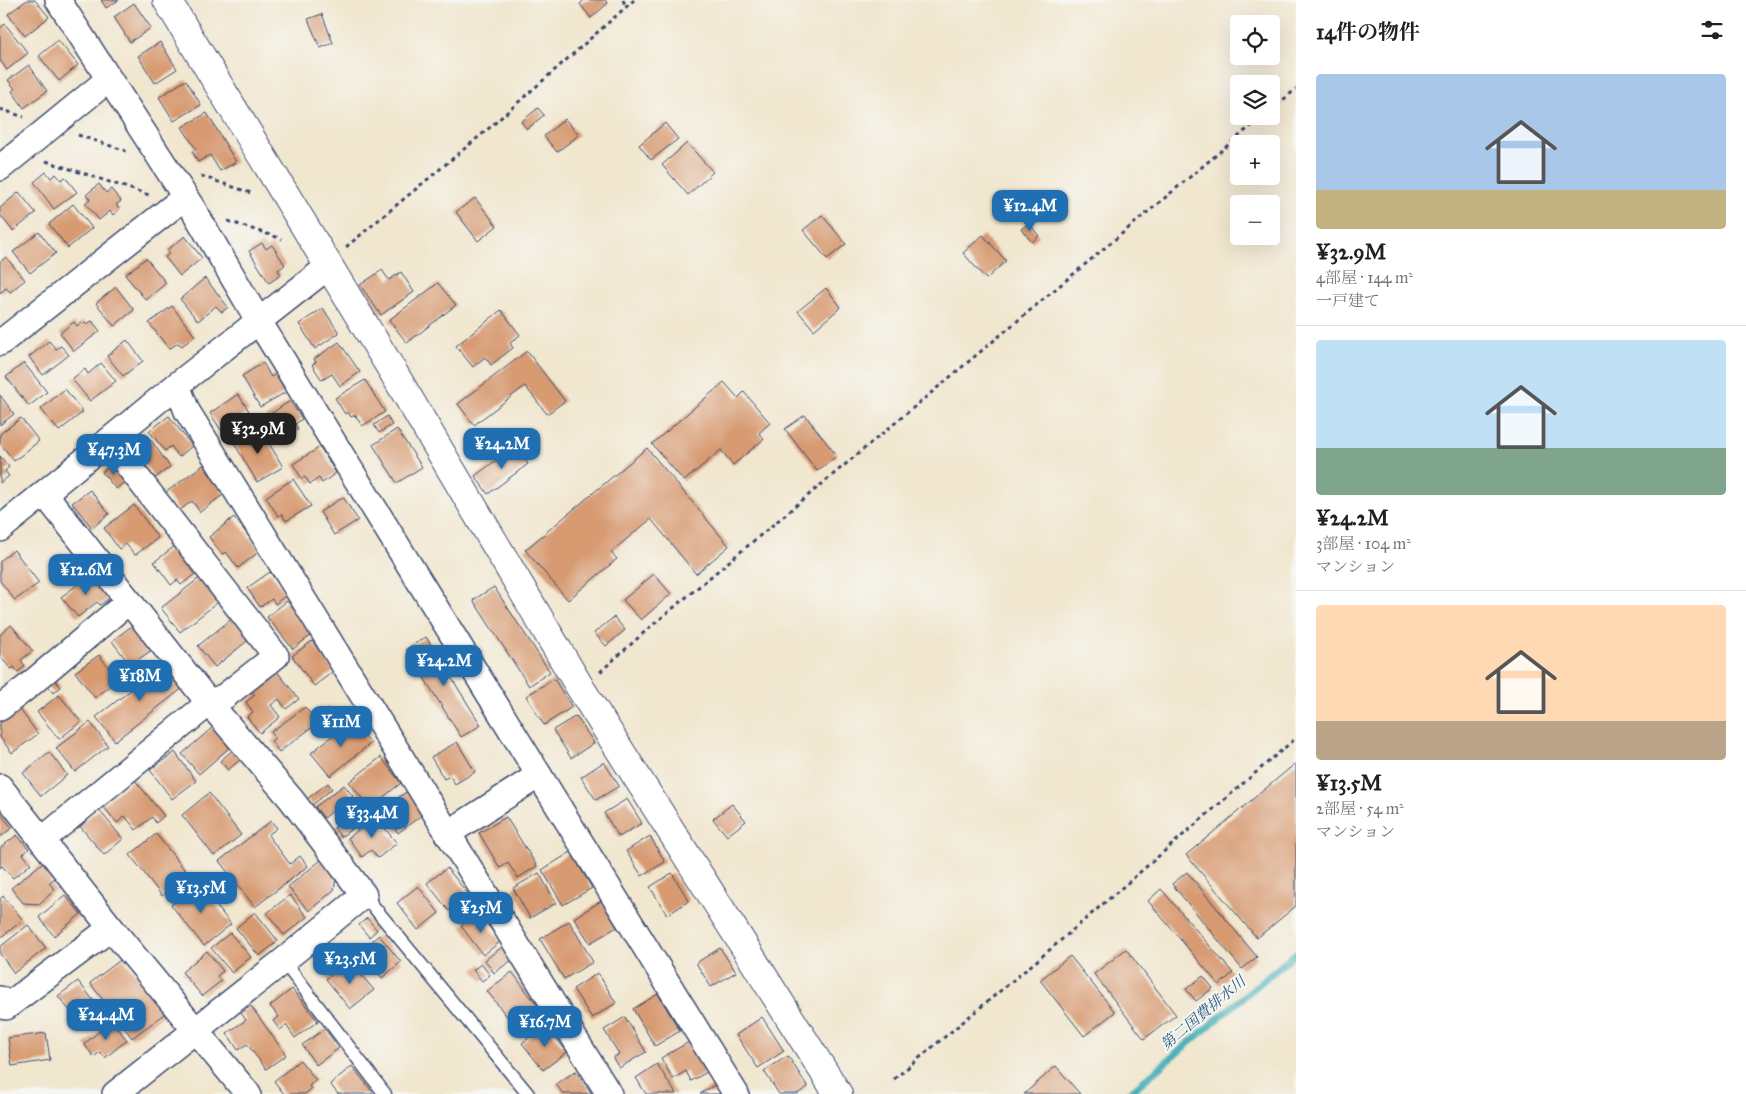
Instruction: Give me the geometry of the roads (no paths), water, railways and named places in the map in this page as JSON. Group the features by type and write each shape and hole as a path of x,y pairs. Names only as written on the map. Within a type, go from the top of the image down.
{"street":[{"path":"58,0 109,79 736,1094"},
{"path":"167,0 204,58 394,374 581,689 838,1094"},
{"path":"0,168 109,79"},
{"path":"0,343 184,203"},
{"path":"0,529 258,320 329,266"},
{"path":"177,385 187,411 609,1094"},
{"path":"42,840 209,703 225,696 276,656 109,441"},
{"path":"44,493 209,703 291,799 364,895 283,962 115,1094"},
{"path":"0,708 129,601"},
{"path":"448,834 539,775"},
{"path":"0,787 111,928 248,1094"},
{"path":"0,999 6,1007 111,928"}],"lane":[{"path":"364,895 528,1094"},
{"path":"283,962 385,1094"}],"waterway":[{"name":"第二国費排水川","path":"1128,1094 1296,953"}]}
